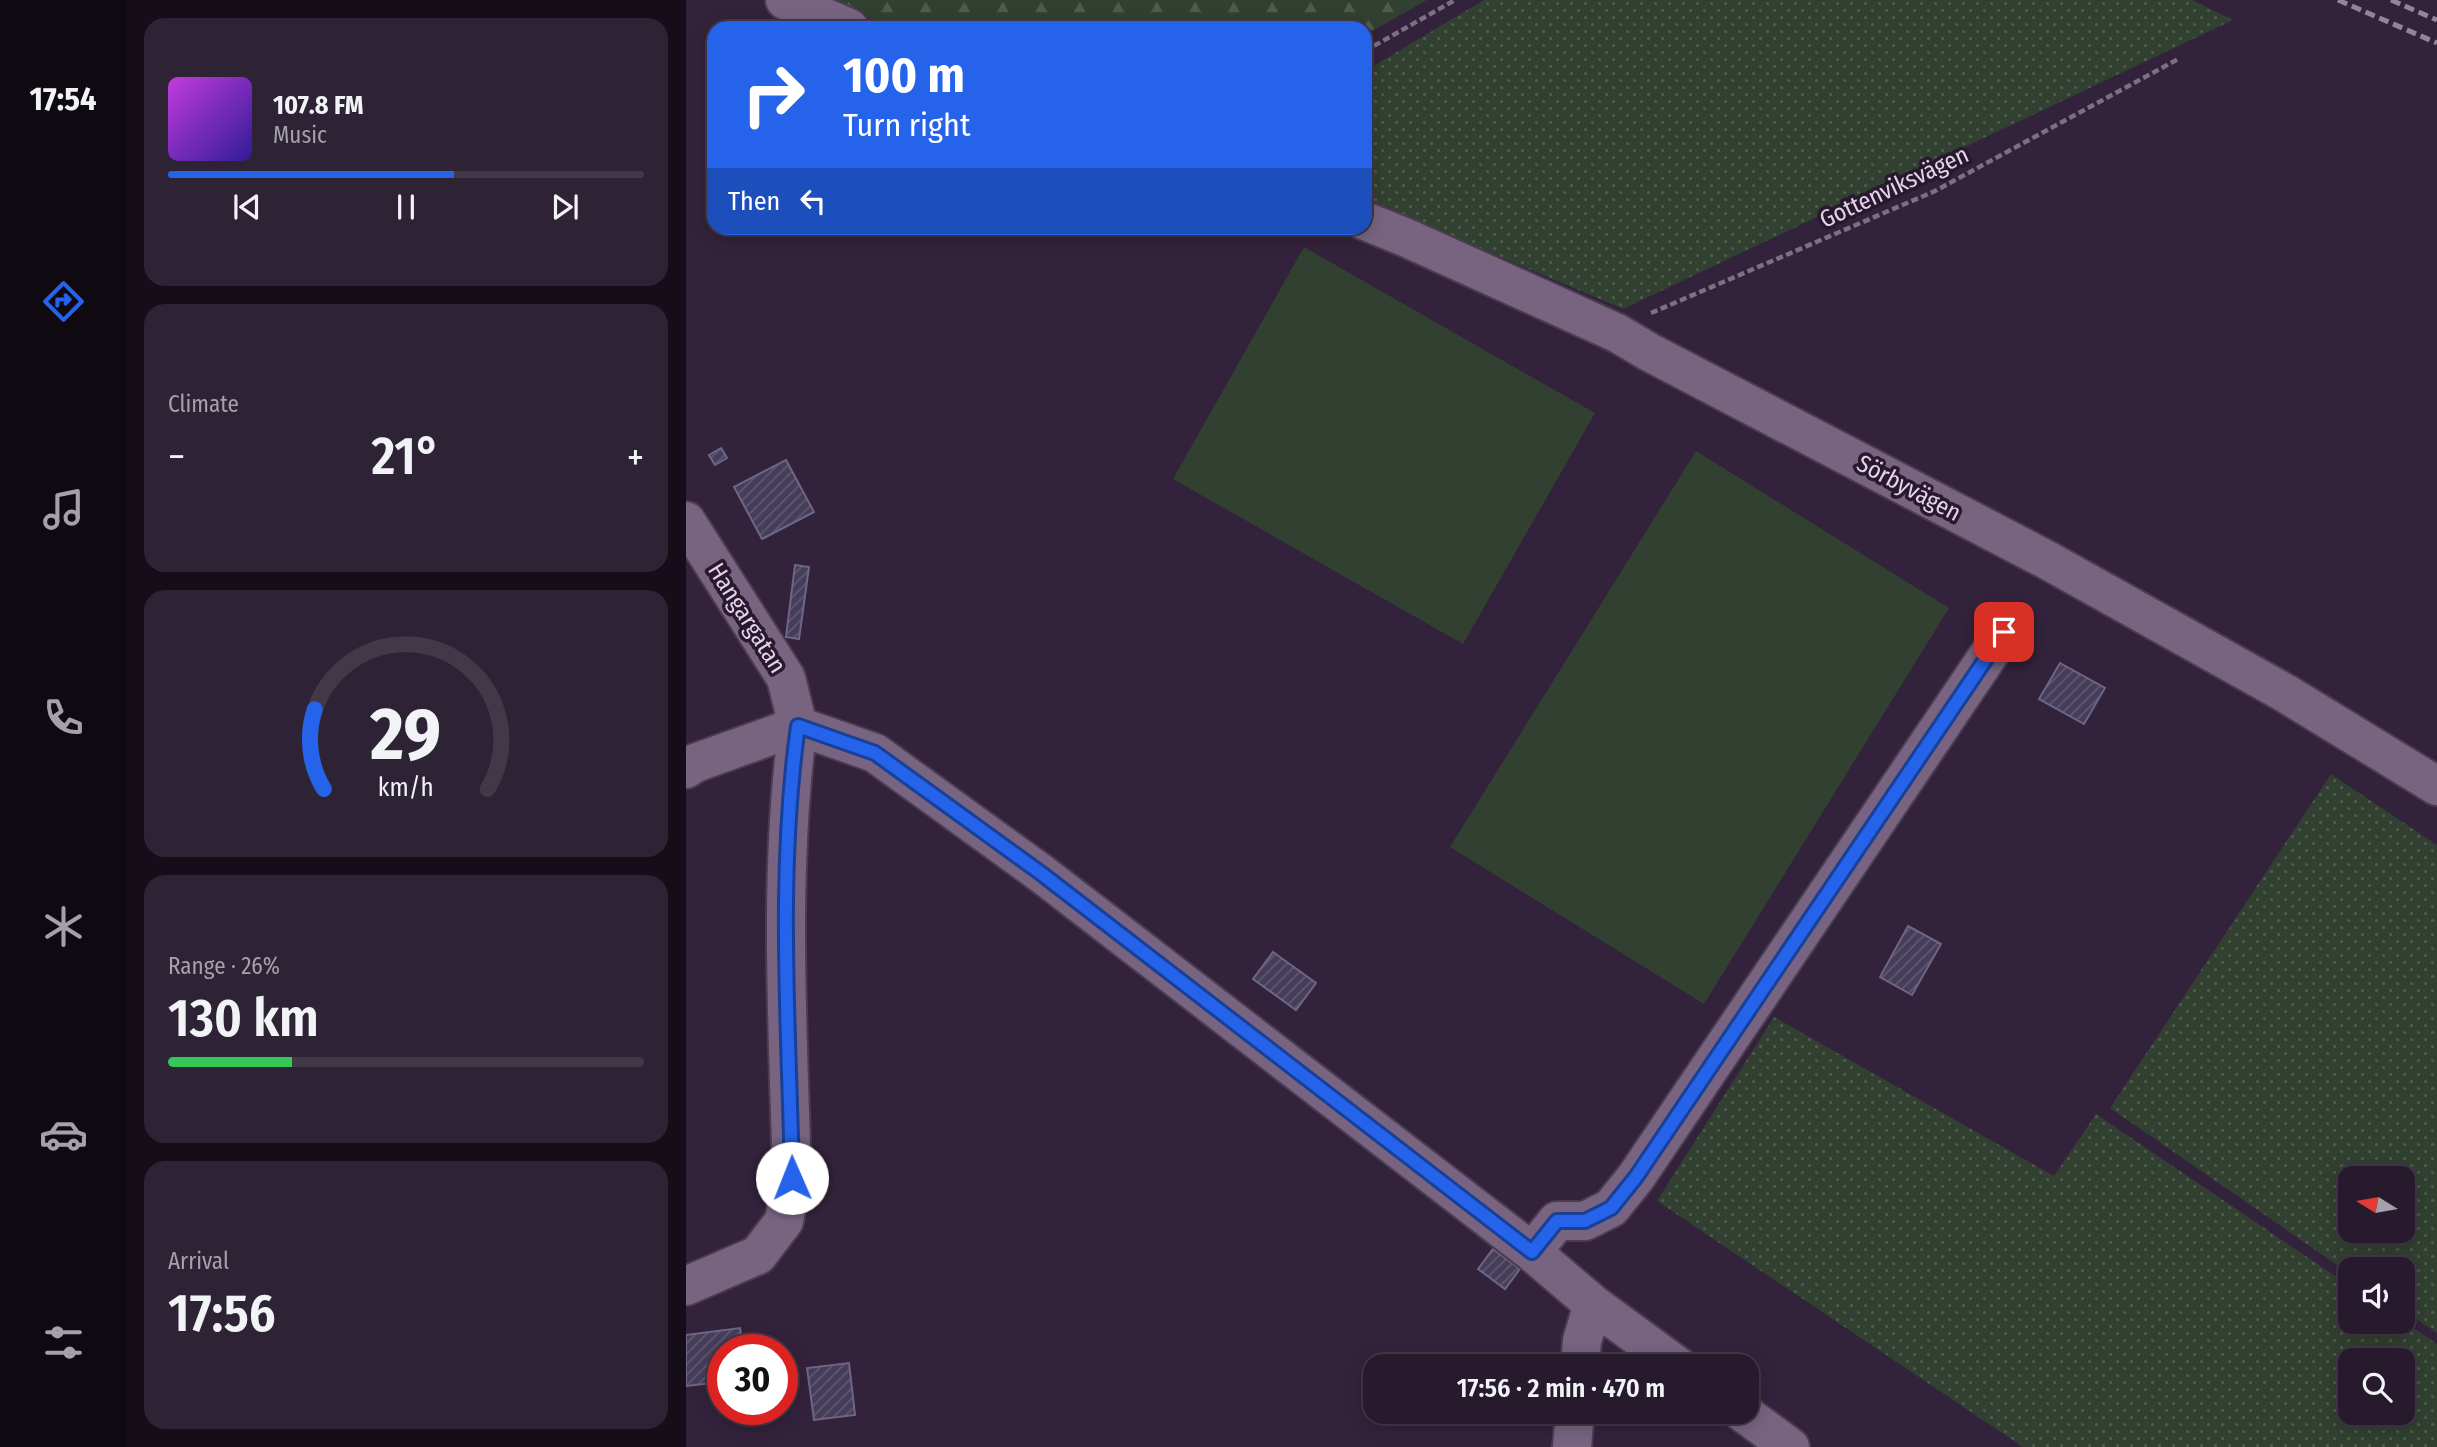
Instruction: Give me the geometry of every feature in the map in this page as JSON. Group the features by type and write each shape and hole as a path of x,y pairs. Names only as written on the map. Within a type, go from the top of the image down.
{"street":[{"path":"785,0 833,21"},
{"name":"Sörbyvägen","path":"1372,224 1617,332 1648,352 2067,572 2285,693 2437,786"},
{"name":"Hangargatan","path":"686,521 786,678 798,726"},
{"path":"1532,1252 1557,1221 1585,1221 1611,1208 1636,1177 2004,632"},
{"path":"686,1286 758,1255 784,1221 792,1178 786,915 792,771 798,726"},
{"path":"686,769 695,763 798,726 875,753 1042,874 1532,1252 1593,1304 1661,1354"},
{"path":"1581,1354 1582,1340 1593,1304"},
{"path":"1572,1447 1574,1424"},
{"path":"1758,1424 1790,1447"}],"path":[{"path":"1372,47 1455,0"},
{"name":"Gottenviksvägen","path":"1617,332 1649,313 1935,191 2180,58"}],"green space":[{"path":"838,0 1427,0 1372,31 1372,21 876,21 833,5"},
{"path":"1484,0 2192,0 2233,20 1623,309 1372,206 1372,67"},
{"path":"1304,247 1595,413 1463,644 1173,479"},
{"path":"1696,451 1949,608 1704,1004 1450,847"},
{"path":"2331,774 2437,845 2437,1333 2415,1318 2415,1257 2338,1257 2338,1266 2110,1108"},
{"path":"1774,1017 2054,1176 2096,1114 2338,1278 2338,1334 2415,1334 2415,1329 2437,1344 2437,1447 2023,1447 1657,1201"}],"building":[{"path":"721,448 727,458 715,465 709,455"},
{"path":"786,460 814,512 762,539 734,487"},
{"path":"795,565 809,567 799,639 786,637"},
{"path":"2060,663 2105,688 2084,724 2039,699"},
{"path":"1908,926 1941,944 1912,995 1880,977"},
{"path":"1273,952 1316,983 1296,1010 1253,979"},
{"path":"1493,1249 1520,1269 1505,1289 1478,1269"},
{"path":"740,1328 741,1334 707,1334 707,1384 686,1386 686,1335"},
{"path":"849,1363 855,1415 814,1420 807,1368"}],"railway":[{"path":"2338,0 2437,43"},
{"path":"2391,0 2437,20"}],"route":[{"path":"792,1178 786,915 792,771 798,726 875,753 1042,874 1532,1252 1557,1221 1585,1221 1611,1208 1636,1177 2004,632"}]}
